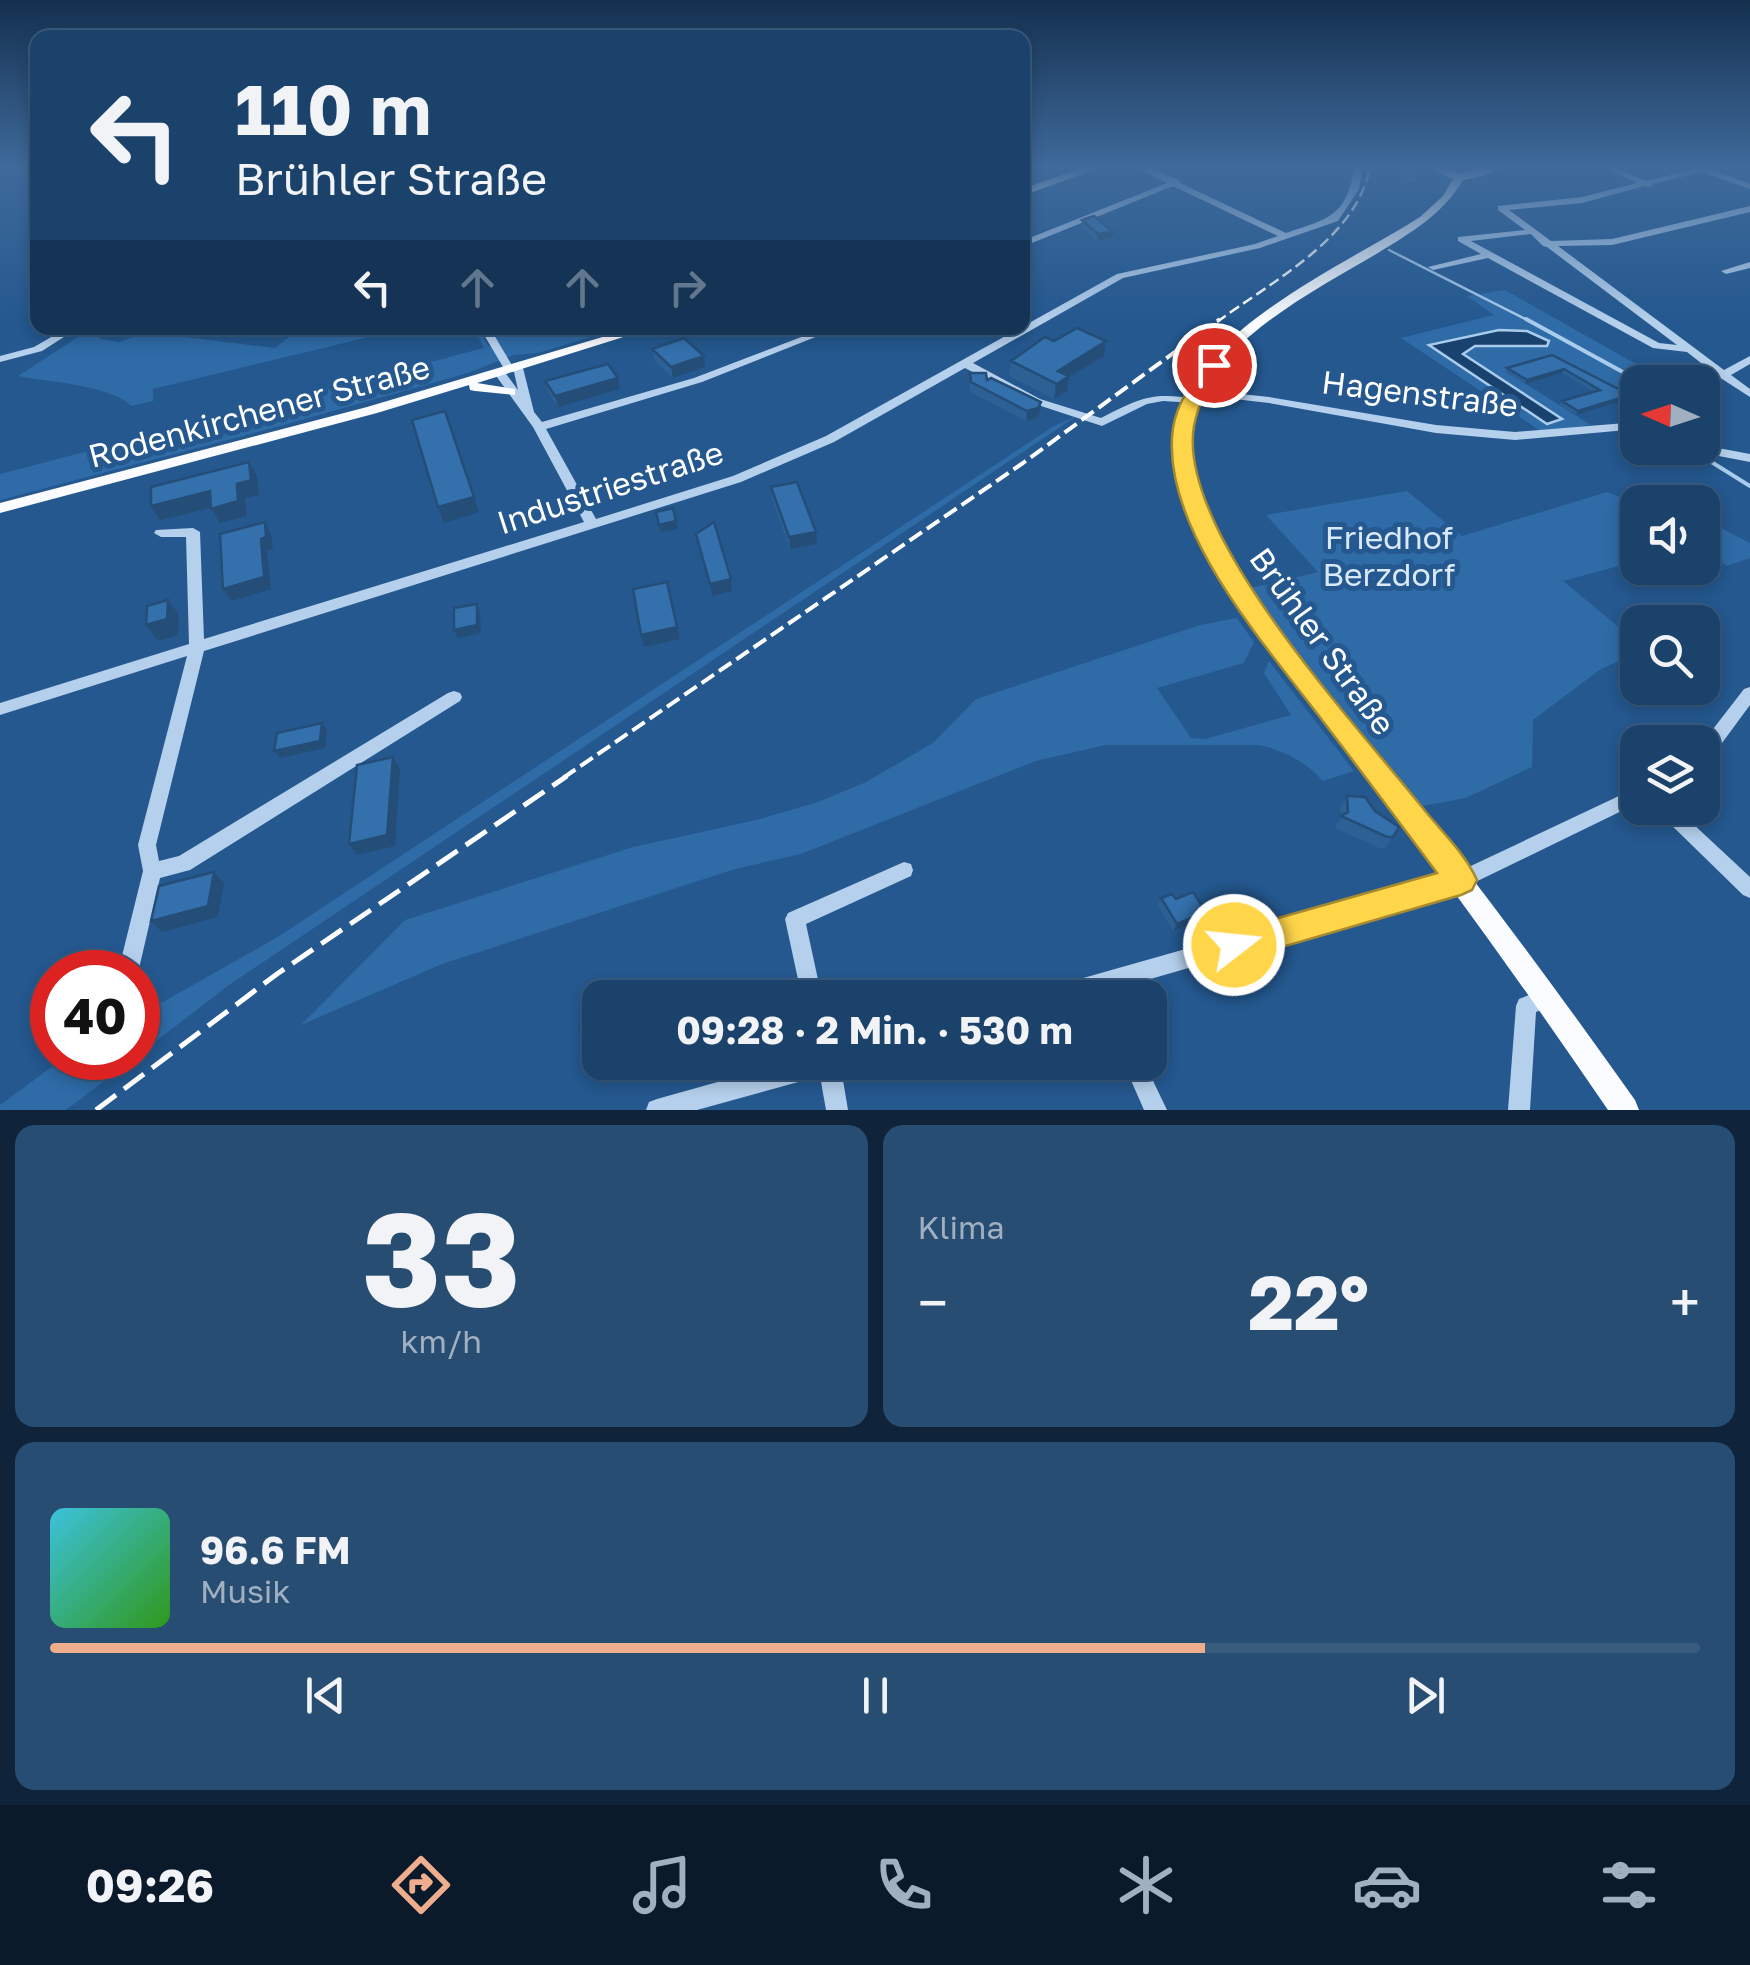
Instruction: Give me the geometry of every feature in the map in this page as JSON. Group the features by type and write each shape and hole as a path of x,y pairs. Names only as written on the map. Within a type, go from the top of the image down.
{"main road":[{"path":"1193,396 1240,338 1425,218"},
{"name":"Rodenkirchener Straße","path":"0,508 416,398 622,335"},
{"path":"416,398 479,386 510,392"},
{"name":"Brühler Straße","path":"1193,396 1183,428 1186,476 1194,505 1226,569 1286,656 1461,880 1625,1110"}],"street":[{"path":"1030,241 1087,218"},
{"path":"1250,218 1288,236"},
{"name":"Industriestraße","path":"1030,326 1120,276 1288,236 1336,218"},
{"path":"1513,218 1750,394"},
{"path":"1545,244 1612,242 1720,218"},
{"path":"1530,232 1462,238 1658,346 1688,350"},
{"path":"1432,267 1487,255"},
{"path":"1726,270 1750,264"},
{"path":"0,359 38,349 61,335"},
{"path":"489,335 529,412"},
{"path":"540,427 698,380 815,335"},
{"name":"Industriestraße","path":"0,708 737,479 816,446 1015,335"},
{"path":"1723,376 1750,359"},
{"name":"Hagenstraße","path":"966,364 1036,401 1102,422 1144,401 1193,396 1269,400 1436,429 1515,436 1620,427"},
{"path":"509,370 510,392 540,427 592,524"},
{"path":"1720,452 1750,458"},
{"path":"133,950 152,871 147,845 197,648 193,532 161,534"},
{"path":"1720,733 1750,693"},
{"path":"152,871 183,864 454,697"},
{"path":"1134,980 1461,880 1620,803"},
{"path":"1683,825 1750,889"},
{"path":"808,980 795,919 904,870"},
{"path":"1519,1110 1526,1006 1547,998"},
{"path":"657,1110 767,1080"},
{"path":"832,1080 837,1110"},
{"path":"1141,1080 1156,1110"}],"green space":[{"path":"1505,290 1638,365 1620,365 1620,397 1574,368 1507,372 1591,425 1542,432 1401,338 1494,315 1467,296","holes":["1499,330 1546,346 1475,346 1462,353 1561,419 1430,346"]},
{"path":"81,335 104,335 99,339 120,342 138,335 169,335 275,348 291,335 377,335 153,389 153,401 131,406 94,389 18,376"},
{"path":"478,335 482,335 489,347 498,344 494,335 597,335 538,353 514,355 468,373 262,431 0,500 0,474 484,348"},
{"path":"1078,415 229,985 160,1038 160,1004 276,938 1054,426"},
{"name":"Friedhof Berzdorf","path":"1407,491 1462,536 1607,492 1620,497 1620,566 1563,581 1620,628 1620,661 1601,669 1533,720 1532,767 1466,798 1423,806 1299,657 1251,588 1318,572 1266,515"},
{"path":"1720,528 1750,543 1750,558 1727,566 1720,561"},
{"path":"1237,618 1254,642 1244,663 1157,688 1191,738 1205,739 1291,715 1264,673 1269,661 1354,771 1323,781 1294,758 1258,745 1106,745 1036,761 801,854 735,869 442,964 301,1025 405,920 633,847 818,802 866,782 933,743 976,699 1200,625"},
{"path":"34,1080 106,1080 66,1110 0,1110 0,1105"}],"shaded area":[{"path":"1499,330 1527,331 1549,341 1547,346 1475,346 1463,354 1562,419 1547,424 1429,345"}],"building":[{"path":"1096,218 1113,232 1098,234 1082,220"},
{"path":"1077,328 1106,341 1058,371 1069,376 1057,384 1011,361 1045,337 1054,341"},
{"path":"684,338 704,356 671,367 652,349"},
{"path":"1552,355 1620,390 1620,398 1578,411 1562,401 1600,390 1564,369 1527,380 1507,368"},
{"path":"608,364 618,378 555,396 545,381"},
{"path":"970,373 986,373 987,380 991,378 1041,402 1038,408 1027,411 971,382"},
{"path":"445,411 474,497 438,507 412,420"},
{"path":"249,462 251,480 237,484 238,501 211,509 210,491 151,506 151,487"},
{"path":"797,482 816,532 789,537 771,487"},
{"path":"673,508 676,521 659,525 656,512"},
{"path":"265,522 266,537 261,539 264,577 223,589 220,534"},
{"path":"714,522 731,579 710,584 696,534"},
{"path":"667,582 677,627 641,635 633,589"},
{"path":"168,600 167,619 146,625 147,606"},
{"path":"477,604 477,625 454,630 454,608"},
{"path":"322,723 320,741 274,751 277,733"},
{"path":"393,757 387,835 349,844 357,765"},
{"path":"1347,796 1365,797 1375,811 1399,827 1393,837 1341,816 1348,812"},
{"path":"214,872 208,906 151,921 159,886"},
{"path":"1193,892 1206,912 1177,924 1161,898 1172,894 1176,899"}],"waterway":[{"path":"1389,250 1531,322"},
{"path":"1526,319 1620,370"},
{"path":"1716,465 1750,486"}],"railway":[{"path":"1217,322 1310,256 1347,218"},
{"path":"563,778 1023,463 1220,319"},
{"path":"96,1110 277,974 567,776"}],"route":[{"path":"1214,365 1195,392 1183,428 1186,476 1202,524 1244,599 1461,880 1234,945"}]}
